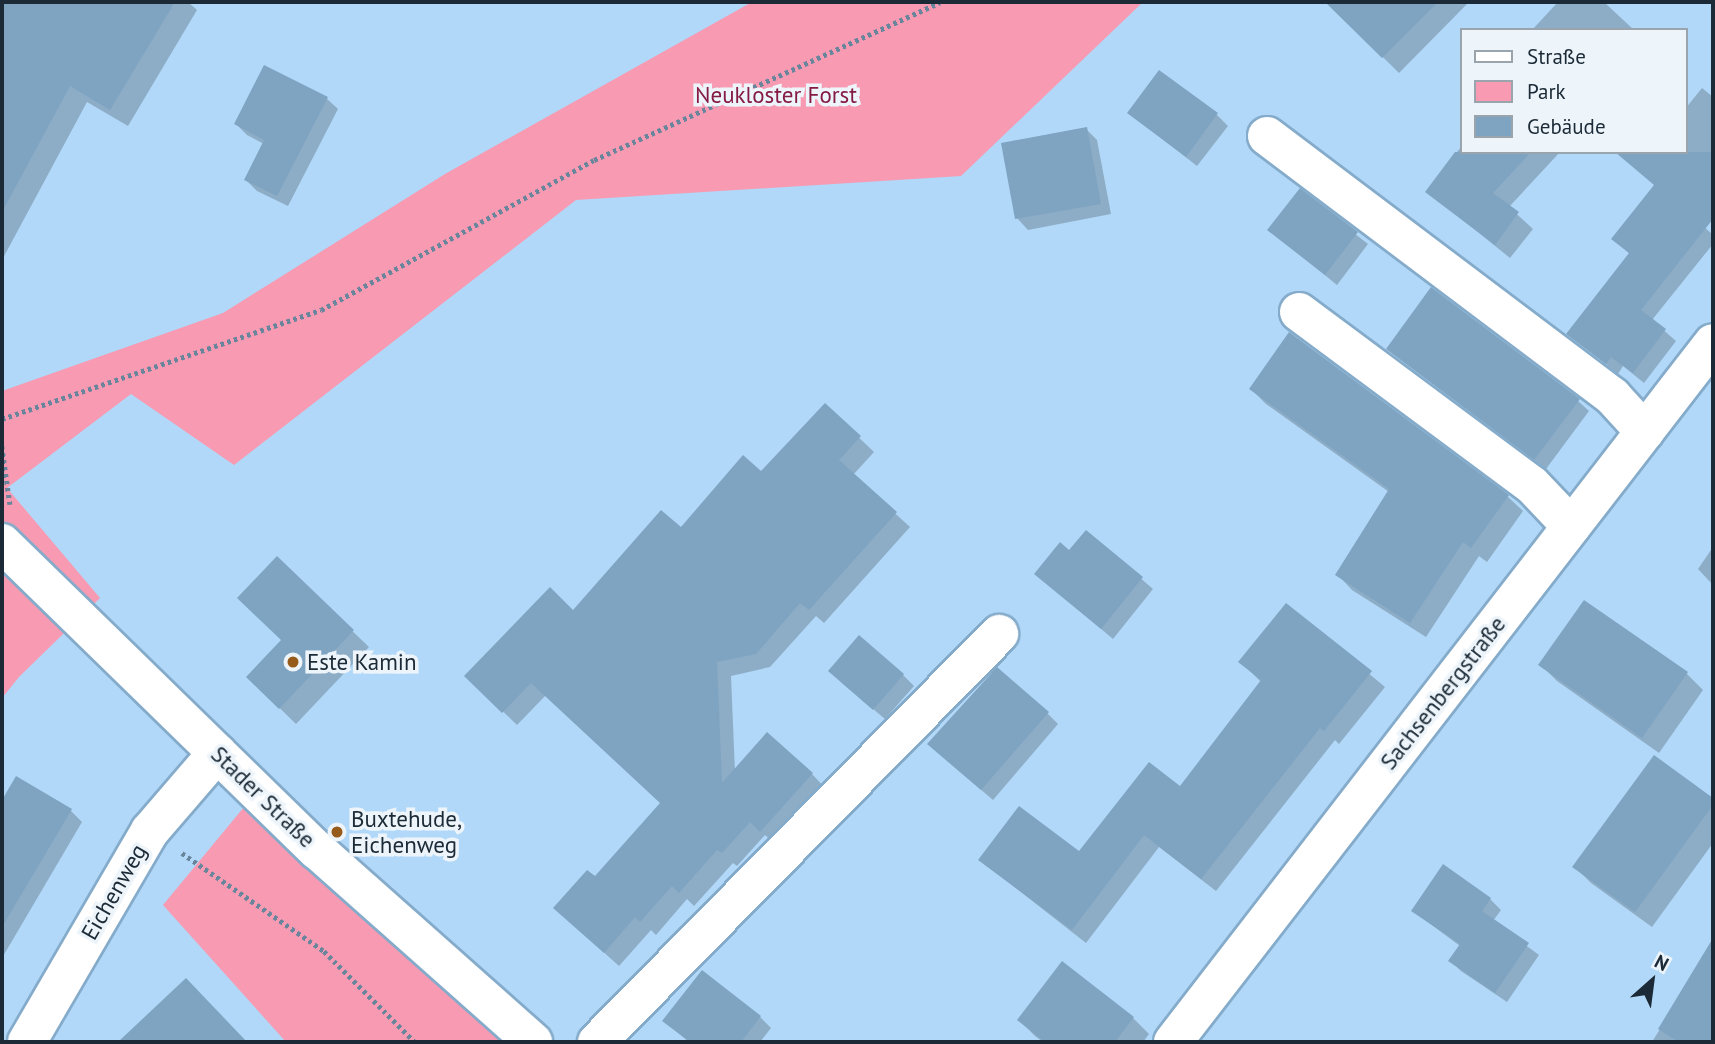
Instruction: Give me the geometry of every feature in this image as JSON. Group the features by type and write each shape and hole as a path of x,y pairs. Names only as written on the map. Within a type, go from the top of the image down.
{"street":[{"path":"1267,136 1613,397 1645,432"},
{"path":"1299,312 1532,485 1572,526"},
{"name":"Sachsenbergstraße","path":"1172,1042 1713,344"},
{"name":"Stader Straße","path":"2,543 317,850 533,1042"},
{"path":"597,1042 999,634"},
{"name":"Eichenweg","path":"27,1042 150,831 217,753"}],"path":[{"path":"2,419 321,310 594,160 940,2"},
{"path":"150,831 324,951 415,1042"}],"green space":[{"name":"Neukloster Forst","path":"752,2 1143,2 961,176 576,200 234,465 131,394 7,488 100,598 19,677 2,698 2,391 223,313 445,174"},
{"path":"249,801 516,1042 286,1042 163,905"}],"building":[{"path":"2,2 175,2 110,110 70,86 2,212"},
{"path":"1325,2 1438,2 1382,58"},
{"path":"264,65 328,97 277,196 244,180 264,140 234,124"},
{"path":"1159,70 1218,113 1186,157 1127,113"},
{"path":"1087,127 1101,204 1015,219 1001,143"},
{"path":"1455,152 1529,154 1493,193 1519,212 1495,245 1425,192"},
{"path":"1713,152 1713,219 1641,310 1666,329 1633,373 1611,357 1606,364 1566,334 1629,253 1611,239 1654,185 1617,154"},
{"path":"1300,188 1358,232 1325,275 1267,230"},
{"path":"1431,287 1580,399 1534,460 1386,349"},
{"path":"1289,332 1509,495 1471,548 1463,542 1410,623 1335,575 1389,489 1249,389"},
{"path":"825,403 861,436 839,460 897,512 809,610 800,603 756,654 717,662 722,783 767,732 813,773 760,832 750,822 722,853 717,850 679,893 672,886 640,922 635,917 604,953 553,908 587,870 595,876 660,803 531,683 502,713 464,676 550,587 573,610 661,510 681,527 743,455 761,471"},
{"path":"1086,530 1143,577 1101,629 1034,574 1060,542 1069,550"},
{"path":"277,556 354,630 279,709 246,677 281,640 237,598"},
{"path":"1584,600 1688,672 1642,738 1538,665"},
{"path":"1286,603 1372,671 1324,731 1320,728 1201,879 1144,835 1072,930 978,860 1019,806 1079,851 1149,762 1180,786 1261,680 1238,662"},
{"path":"859,635 904,674 873,710 828,671"},
{"path":"997,667 1049,712 981,790 927,744"},
{"path":"1654,755 1713,798 1713,805 1635,912 1572,867"},
{"path":"16,776 72,809 2,927 2,800"},
{"path":"1443,864 1491,898 1482,911 1529,943 1495,993 1448,961 1460,944 1411,911"},
{"path":"1713,938 1713,1042 1679,1042 1658,1029"},
{"path":"1062,961 1134,1017 1115,1042 1045,1042 1017,1020"},
{"path":"702,970 761,1016 741,1042 690,1042 662,1021"},
{"path":"186,978 247,1042 118,1042"}],"place":[{"name":"Este Kamin","path":"293,662"},
{"name":"Buxtehude, Eichenweg","path":"337,832"}]}
